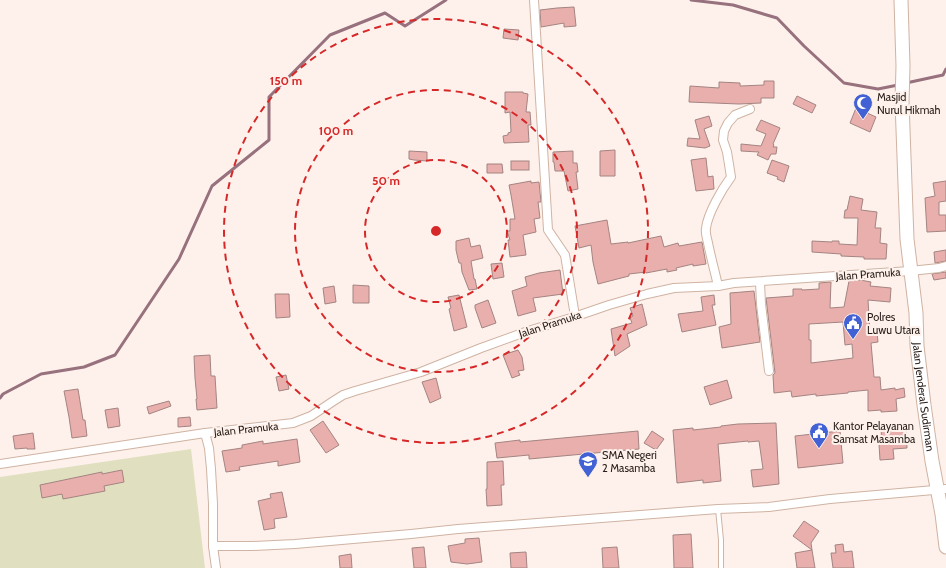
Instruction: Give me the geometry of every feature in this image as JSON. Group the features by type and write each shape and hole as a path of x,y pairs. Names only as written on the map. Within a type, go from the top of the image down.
{"highway":[{"name":"Jalan Jenderal Sudirman","path":"901,0 903,66 902,102 906,219 910,271 916,313 924,405 932,461 942,494 946,547"}],"street":[{"path":"534,0 548,230 565,255 575,316"},
{"path":"718,286 710,257 706,229 712,209 731,177 727,152 723,140 724,131 728,123 736,115 750,109"},
{"name":"Jalan Pramuka","path":"0,464 205,433 302,421 343,395 421,372 514,336 615,303 674,288 910,271 946,266"},
{"path":"760,282 761,304 769,371"},
{"path":"205,433 209,448 211,469 213,546 216,568"},
{"path":"213,546 295,544 411,534 458,528 718,509 769,507 830,499 942,494"}],"lane":[{"path":"718,509 721,540 721,568"}],"green space":[{"path":"191,449 205,568 0,568 0,477"}],"building":[{"path":"574,7 576,26 564,27 564,23 541,27 540,10"},
{"path":"504,29 519,30 518,40 503,38"},
{"path":"764,81 774,81 774,98 761,98 761,103 739,104 689,102 690,86 719,88 719,82 740,83 740,86 764,85"},
{"path":"505,92 523,92 528,94 526,112 530,112 531,125 528,125 529,142 504,143 503,136 508,135 508,133 511,132 510,112 505,113"},
{"path":"797,96 816,105 812,113 793,104"},
{"name":"Masjid Nurul Hikmah","path":"856,108 876,117 870,132 850,123"},
{"path":"709,116 712,126 704,129 710,146 705,148 687,146 688,138 700,139 695,120"},
{"path":"761,120 780,128 773,144 773,147 777,147 776,154 771,154 768,160 757,155 759,152 741,151 741,144 761,146 766,134 756,130"},
{"path":"615,150 615,176 600,176 600,151"},
{"path":"409,151 427,152 427,161 409,159"},
{"path":"573,151 573,163 577,163 578,172 576,172 578,189 568,191 564,171 555,171 553,152"},
{"path":"706,158 708,177 713,176 714,189 696,191 691,160"},
{"path":"772,160 789,166 784,182 777,179 778,177 767,173"},
{"path":"511,161 529,161 529,170 511,170"},
{"path":"487,164 502,164 503,173 487,173"},
{"path":"531,181 531,183 539,182 541,202 538,202 540,218 534,219 536,232 523,235 526,255 510,257 508,240 510,240 507,231 510,231 510,219 515,219 509,185"},
{"path":"946,181 946,201 939,202 939,215 946,215 946,231 927,232 925,198 935,196 933,183"},
{"path":"850,196 863,199 861,210 877,212 875,228 881,228 880,243 887,244 886,259 864,259 864,257 841,256 841,254 812,252 812,241 839,241 839,244 857,245 858,218 844,218"},
{"path":"607,220 611,244 628,243 661,236 664,247 678,243 679,246 702,242 706,264 693,266 693,264 667,272 667,269 646,273 629,274 629,276 598,284 591,245 579,248 575,226"},
{"path":"469,238 471,247 480,245 483,258 471,261 477,289 469,290 462,272 461,263 459,263 456,250 456,241"},
{"path":"946,250 946,261 935,263 934,252"},
{"path":"502,263 504,277 493,279 491,264"},
{"path":"560,270 563,294 533,298 536,311 518,316 512,291 527,286 525,277"},
{"path":"946,272 946,278 934,280 932,274"},
{"path":"860,280 871,282 870,286 891,288 890,302 868,300 870,332 877,332 878,342 871,343 874,377 880,377 881,390 895,388 895,390 904,388 905,397 896,399 897,411 868,411 868,390 816,396 816,394 792,397 791,391 774,393 773,375 775,373 766,298 793,296 793,289 819,289 819,283 831,282 830,308 844,307 849,281","holes":["843,322 845,345 852,344 853,358 811,363 809,324"]},
{"path":"353,285 369,286 369,303 353,303"},
{"path":"334,286 336,302 325,304 323,288"},
{"path":"754,291 760,342 722,348 719,327 731,324 730,293"},
{"path":"275,294 289,294 290,317 276,318"},
{"path":"459,295 467,327 454,331 448,297"},
{"path":"714,295 715,305 712,305 716,325 682,332 678,314 703,311 701,297"},
{"path":"488,300 496,323 482,328 475,305"},
{"path":"642,304 647,325 627,334 630,346 615,356 611,329 632,323 630,318 633,316 630,308"},
{"path":"518,350 522,357 524,370 518,371 520,375 512,378 503,355"},
{"path":"210,355 211,376 215,376 217,408 197,410 194,356"},
{"path":"286,375 289,389 279,391 276,377"},
{"path":"436,378 441,398 430,403 422,382"},
{"path":"727,380 732,398 710,405 704,387"},
{"path":"78,389 87,436 72,438 64,391"},
{"path":"169,401 171,406 149,414 147,407"},
{"path":"118,408 120,426 108,428 105,410"},
{"path":"190,417 191,426 178,427 178,418"},
{"path":"323,421 339,445 326,453 310,430"},
{"path":"776,423 779,484 753,487 751,470 763,469 759,441 718,444 721,481 703,483 703,480 677,483 673,430 693,428 693,430 738,424"},
{"path":"894,426 906,426 907,448 893,449 894,459 880,460 879,444 882,444 881,429 894,428"},
{"path":"638,431 639,449 529,459 529,455 497,458 495,443"},
{"path":"652,431 664,439 656,450 644,443"},
{"name":"Kantor Pelayanan Samsat Masamba","path":"840,431 843,463 798,468 795,436"},
{"path":"33,433 35,449 15,449 13,436"},
{"path":"297,439 300,462 278,466 278,461 239,467 240,470 226,472 222,451 242,448 242,445 263,441 263,444"},
{"path":"503,461 504,485 501,485 502,505 487,506 487,462"},
{"path":"122,470 124,482 104,486 105,491 63,499 62,494 42,498 40,485 102,472 102,474"},
{"path":"282,492 287,517 274,519 275,528 264,530 258,501 271,498 270,494"},
{"path":"804,521 819,531 811,543 812,550 793,536"},
{"path":"691,534 693,568 674,568 673,535"},
{"path":"479,538 482,562 467,564 451,562 448,546 465,543 465,539"},
{"path":"843,544 844,552 852,551 854,568 833,568 831,553 836,553 835,545"},
{"path":"424,547 426,568 414,568 412,548"},
{"path":"617,547 619,568 603,568 602,548"},
{"path":"812,550 815,568 797,568 795,553"},
{"path":"526,552 527,568 511,568 510,553"},
{"path":"351,554 352,568 340,568 339,556"}],"waterway":[{"path":"0,398 3,394 41,374 84,367 115,355 179,259 212,186 269,140 269,97 330,35 385,13 405,26 446,0"},
{"path":"691,0 733,5 777,18 804,46 844,83 878,89 898,85"},
{"path":"906,83 943,75 946,69"}],"place":[{"name":"Masjid Nurul Hikmah","path":"863,120"},
{"name":"Polres Luwu Utara","path":"853,340"},
{"name":"Kantor Pelayanan Samsat Masamba","path":"819,449"},
{"name":"SMA Negeri 2 Masamba","path":"588,478"}]}
